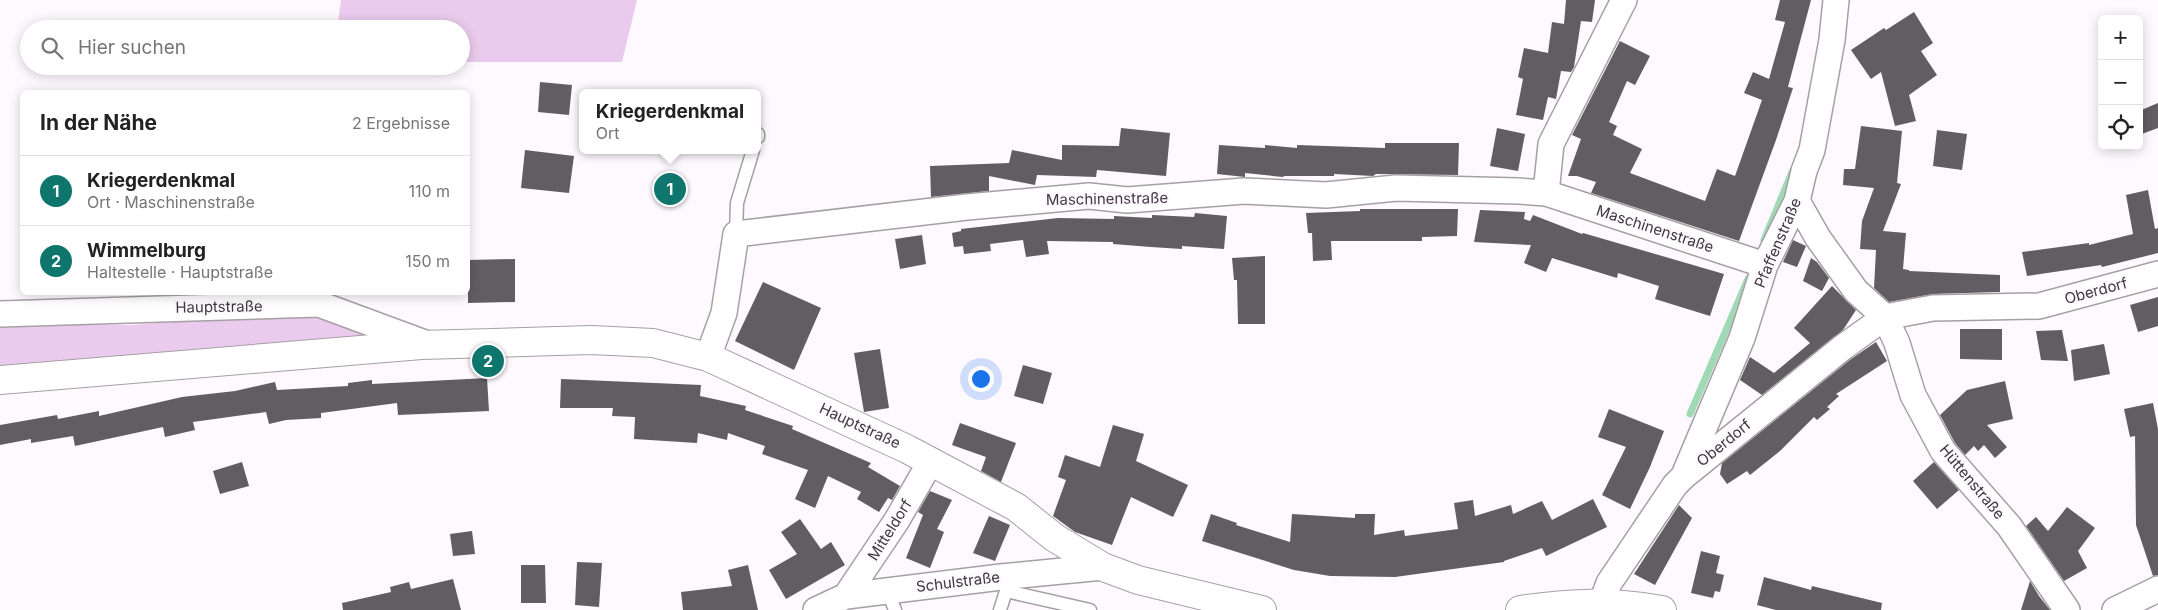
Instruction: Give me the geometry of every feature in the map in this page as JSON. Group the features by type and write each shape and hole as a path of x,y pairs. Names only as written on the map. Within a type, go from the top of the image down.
{"main road":[{"name":"Hauptstraße","path":"0,380 430,345 623,340 653,343 708,357 811,403 931,461 1016,507 1055,538 1103,567 1138,580 1262,610"},
{"path":"1520,610 1563,604 1602,602 1662,610"}],"street":[{"path":"1546,193 1551,144 1624,0"},
{"name":"Pfaffenstraße","path":"1684,476 1742,338 1765,265 1796,201 1812,150 1832,40 1836,0"},
{"name":"Maschinenstraße","path":"736,234 967,207 1089,196 1127,200 1244,191 1326,195 1396,188 1518,191 1546,193 1765,265"},
{"path":"1796,201 1818,238 1856,292 1884,317"},
{"path":"708,357 724,313 736,234"},
{"name":"Oberdorf","path":"1602,602 1608,583 1675,485 1842,348 1884,317 1933,308 2038,306 2158,274"},
{"name":"Hauptstraße","path":"0,314 318,304 372,322 430,345"},
{"name":"Hüttenstraße","path":"1884,317 1897,343 1913,395 1943,451 2009,526 2067,610"},
{"name":"Mitteldorf","path":"846,596 897,520 931,461"},
{"name":"Schulstraße","path":"816,610 846,596 891,600 1103,567"},
{"path":"2114,610 2158,589"}],"lane":[{"path":"736,234 737,203 752,154"},
{"path":"1000,610 1006,591 1090,610"}],"shaded area":[{"path":"341,0 637,0 622,62 470,62 470,20 338,20"},
{"path":"321,311 382,337 0,369 0,323 130,325"}],"building":[{"path":"1566,0 1595,0 1592,22 1581,21 1574,67 1571,72 1561,71 1556,99 1548,97 1543,120 1516,115 1523,79 1518,77 1524,48 1548,53 1552,22 1564,24"},
{"path":"1780,0 1811,0 1788,87 1793,88 1739,241 1591,193 1596,182 1577,176 1568,176 1581,139 1572,135 1620,41 1650,56 1635,85 1627,81 1609,122 1617,126 1613,135 1642,149 1630,173 1705,201 1717,169 1735,176 1762,100 1744,93 1753,72 1769,79 1785,22 1775,20"},
{"path":"1914,12 1933,43 1921,51 1937,75 1909,95 1916,121 1895,126 1881,72 1871,79 1851,50 1884,28 1886,30"},
{"path":"540,82 572,85 569,115 538,112"},
{"path":"2158,103 2158,128 2143,134 2143,109"},
{"path":"1861,126 1902,131 1897,183 1901,184 1883,231 1906,233 1903,269 1909,271 2000,275 2000,292 1933,294 1889,302 1874,288 1876,250 1860,249 1862,221 1874,188 1843,185 1844,169 1855,169"},
{"path":"1121,128 1170,133 1166,176 1097,170 1096,177 1037,175 1035,185 989,176 989,191 931,197 930,166 1009,163 1012,150 1062,160 1062,145 1119,146"},
{"path":"1497,128 1525,134 1518,171 1490,166"},
{"path":"1937,130 1967,134 1962,170 1933,166"},
{"path":"1385,143 1459,143 1458,175 1376,174 1373,176 1334,174 1334,176 1283,177 1245,173 1245,177 1217,174 1219,145 1265,148 1265,145 1297,148 1297,145 1385,148"},
{"path":"525,150 574,156 569,193 521,188"},
{"path":"2148,190 2155,229 2158,228 2158,253 2102,267 2101,265 2027,276 2022,252 2089,243 2089,245 2133,234 2126,195"},
{"path":"1360,209 1458,209 1457,236 1422,237 1422,241 1331,241 1332,260 1313,261 1312,233 1308,233 1306,213 1360,211"},
{"path":"1480,210 1525,212 1524,219 1530,221 1533,215 1582,234 1724,274 1710,316 1655,299 1659,286 1618,273 1617,278 1552,258 1546,272 1524,263 1531,245 1474,242"},
{"path":"1195,213 1227,216 1224,249 1182,246 1182,249 1113,244 1113,242 1047,241 1049,254 1026,257 1023,240 990,244 991,251 964,254 963,246 954,247 952,233 961,231 961,229 1058,218 1114,219 1114,216 1152,218 1152,215 1194,217"},
{"path":"922,235 926,264 900,269 895,239"},
{"path":"1793,240 1806,246 1797,267 1783,262"},
{"path":"1265,256 1265,324 1238,324 1237,280 1234,280 1232,258"},
{"path":"1811,258 1817,262 1829,278 1822,291 1803,281"},
{"path":"515,259 515,302 468,303 468,295 470,295 470,260"},
{"path":"763,282 821,308 794,370 735,341"},
{"path":"1832,286 1856,310 1843,330 1762,395 1740,380 1750,357 1774,373 1810,343 1794,328"},
{"path":"2158,297 2158,326 2138,332 2130,305"},
{"path":"1960,329 2002,329 2002,360 1960,359"},
{"path":"2062,330 2068,361 2041,360 2036,331"},
{"path":"1876,342 1887,361 1836,394 1839,396 1827,407 1830,409 1817,420 1814,417 1780,451 1750,475 1747,471 1727,484 1720,474 1722,463 1851,359"},
{"path":"2104,344 2110,374 2074,381 2071,350"},
{"path":"880,349 889,408 864,412 854,353"},
{"path":"1023,365 1052,373 1043,404 1014,396"},
{"path":"487,378 489,411 398,415 397,403 321,413 321,418 286,420 269,424 266,412 193,422 195,430 165,437 163,427 75,446 73,436 31,443 31,439 0,445 0,425 57,415 58,419 99,411 99,416 182,397 235,391 275,382 277,390 348,386 348,383 372,380 372,384"},
{"path":"561,379 701,385 700,396 746,406 745,410 793,426 792,429 871,463 868,467 900,486 892,500 888,498 879,512 857,499 861,492 828,476 815,508 795,499 808,470 762,454 765,446 728,433 727,440 698,433 697,443 634,439 635,417 612,416 613,408 560,408"},
{"path":"2005,381 2013,419 1987,425 2007,447 1995,458 1984,445 1978,451 1974,446 1965,455 1955,443 1940,415 1967,390"},
{"path":"2153,403 2158,429 2158,575 2153,576 2136,525 2135,436 2130,437 2124,409"},
{"path":"1609,409 1664,431 1650,467 1630,509 1602,495 1626,447 1598,437"},
{"path":"960,423 1016,443 1001,482 981,471 986,457 952,445"},
{"path":"1113,425 1144,434 1136,461 1188,485 1173,517 1131,497 1112,545 1075,532 1053,516 1066,480 1058,477 1065,455 1100,467"},
{"path":"242,462 249,486 220,494 213,471"},
{"path":"1934,462 1959,490 1937,509 1913,481"},
{"path":"930,491 952,500 937,529 944,532 930,568 906,558 923,515 918,512"},
{"path":"1593,499 1607,527 1546,556 1542,548 1504,562 1395,577 1330,576 1294,570 1202,541 1211,514 1237,523 1236,525 1290,542 1292,514 1355,518 1355,514 1375,514 1374,535 1404,530 1405,536 1458,529 1454,503 1473,500 1475,516 1511,505 1513,514 1542,501 1552,520"},
{"path":"1679,505 1692,518 1655,585 1634,574"},
{"path":"2067,507 2095,528 2078,551 2087,568 2064,581 2026,526 2036,517 2048,531"},
{"path":"989,516 1010,525 995,561 973,553"},
{"path":"800,519 821,549 831,542 845,565 786,599 769,570 797,554 781,532"},
{"path":"472,531 475,554 453,556 450,534"},
{"path":"1701,551 1720,556 1716,573 1724,575 1720,592 1715,591 1713,598 1691,593"},
{"path":"577,562 602,563 599,607 575,605"},
{"path":"521,565 545,565 546,603 521,603"},
{"path":"748,565 758,610 683,610 681,592 732,586 728,570"},
{"path":"1764,577 1811,590 1812,586 1882,603 1881,610 1776,610 1757,605"},
{"path":"453,579 461,610 343,610 342,603 391,592 390,587 409,582 411,589"},
{"path":"2030,581 2039,596 2050,610 2021,610"}],"waterway":[{"path":"1764,240 1792,172"},
{"path":"1690,414 1748,279"}],"place":[{"name":"Kriegerdenkmal","path":"670,189"},
{"name":"Wimmelburg","path":"488,361"}]}
